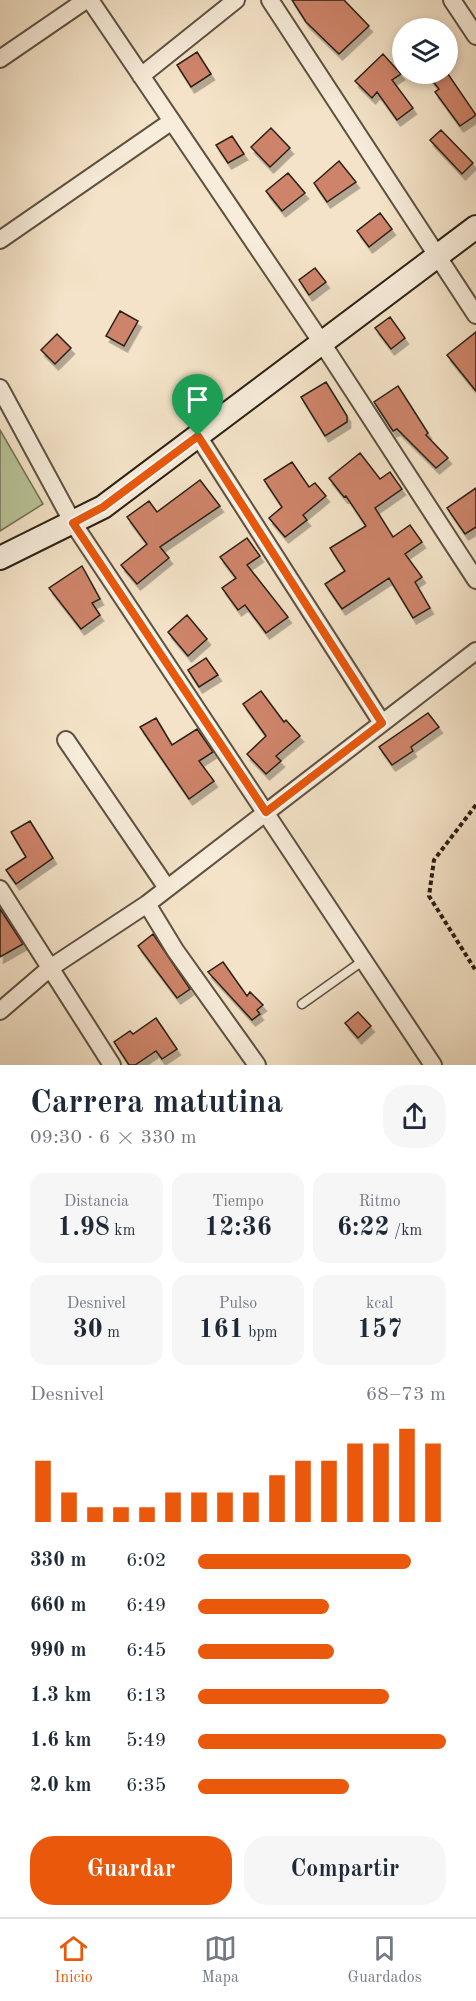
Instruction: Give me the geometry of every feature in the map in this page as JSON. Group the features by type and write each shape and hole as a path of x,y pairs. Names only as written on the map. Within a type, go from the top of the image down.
{"street":[{"path":"0,59 88,0 322,343 476,580"},
{"path":"141,76 236,0"},
{"path":"270,0 476,315"},
{"path":"453,0 476,36"},
{"path":"0,240 172,121"},
{"path":"0,558 103,507 476,226"},
{"path":"0,388 73,523 364,960 428,1063"},
{"path":"198,436 382,723"},
{"path":"0,1011 50,968 147,904 476,651"},
{"path":"66,740 167,888"},
{"path":"0,889 112,1065"},
{"path":"147,904 175,950 257,1065"}],"lane":[{"path":"302,1004 364,960"}],"path":[{"path":"476,805 434,860 429,896 476,971"}],"green space":[{"path":"0,430 43,504 0,531"}],"building":[{"path":"292,0 344,0 369,26 339,54 306,22"},
{"path":"197,52 211,74 191,87 177,65"},
{"path":"383,54 392,64 392,84 395,84 413,108 397,120 377,92 372,98 355,81"},
{"path":"435,84 455,84 476,115 460,126 435,92 439,89"},
{"path":"271,128 290,148 270,167 251,147"},
{"path":"441,130 473,163 462,174 430,140"},
{"path":"232,136 244,154 228,163 216,145"},
{"path":"339,161 356,182 327,202 314,183"},
{"path":"288,173 305,193 282,211 266,191"},
{"path":"380,213 392,229 369,247 357,231"},
{"path":"315,268 326,282 309,295 299,280"},
{"path":"120,311 138,321 124,346 106,336"},
{"path":"390,317 405,338 391,349 375,328"},
{"path":"476,332 476,391 447,355"},
{"path":"57,334 71,348 55,364 41,350"},
{"path":"326,382 347,416 347,422 325,436 301,397"},
{"path":"398,386 428,433 426,435 448,458 436,468 397,429 393,431 374,402"},
{"path":"360,453 380,479 390,472 402,489 375,508 393,537 410,525 422,542 405,554 422,577 415,582 430,608 413,618 389,578 342,609 325,584 345,571 330,548 366,526 346,496 344,497 329,478"},
{"path":"292,462 309,487 315,483 326,496 303,515 307,520 285,537 269,518 282,507 264,480"},
{"path":"200,480 220,506 160,547 169,558 137,584 121,565 147,544 127,517 149,501 157,512"},
{"path":"476,488 476,527 465,534 447,508"},
{"path":"247,538 260,556 247,565 288,617 266,633 245,605 238,610 222,588 236,578 220,557"},
{"path":"82,566 100,599 92,603 100,615 81,629 49,588"},
{"path":"187,615 207,639 188,656 168,632"},
{"path":"206,658 218,675 199,687 188,670"},
{"path":"261,691 284,722 286,720 300,736 276,756 281,761 266,774 247,754 266,736 243,704"},
{"path":"428,713 439,727 411,747 413,751 392,765 379,747"},
{"path":"156,718 172,745 197,729 213,752 199,761 214,781 189,799 140,727"},
{"path":"30,821 53,858 16,884 6,870 26,857 11,832"},
{"path":"0,909 23,944 0,957"},
{"path":"153,934 190,989 177,998 138,946"},
{"path":"223,962 247,996 250,992 263,1005 257,1010 260,1014 252,1020 208,972"},
{"path":"358,1012 371,1026 358,1038 345,1023"},
{"path":"156,1018 177,1049 162,1059 156,1051 135,1065 129,1065 114,1042 130,1031 133,1034"}],"route":[{"path":"198,436 382,723 266,812 73,523 103,507 198,436"}]}
